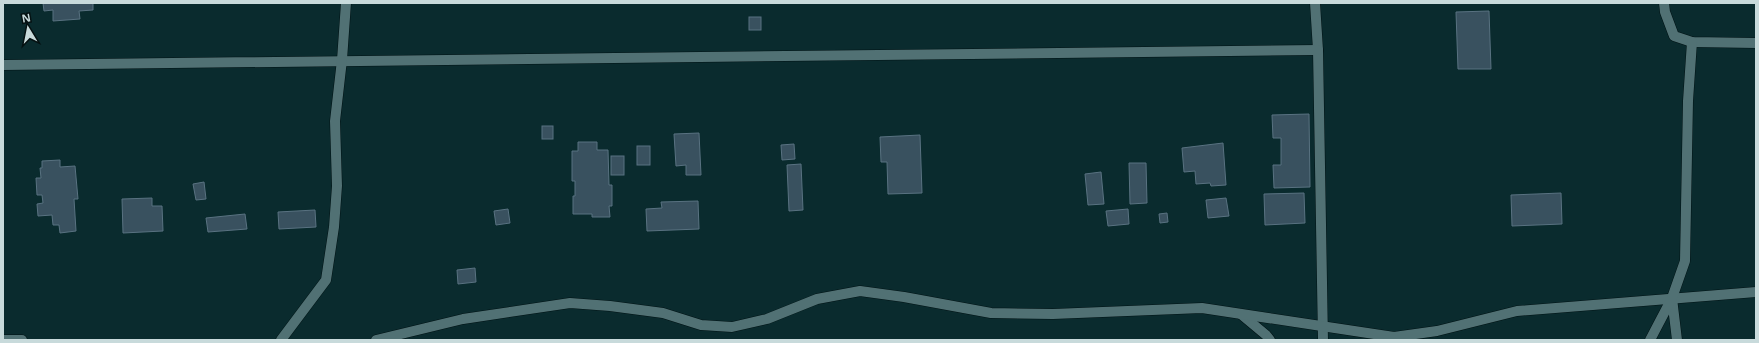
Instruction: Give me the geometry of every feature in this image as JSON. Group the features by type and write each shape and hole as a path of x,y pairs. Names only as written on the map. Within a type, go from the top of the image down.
{"street":[{"path":"281,340 326,280 334,227 336,193 335,121 342,60 346,3"},
{"path":"1315,3 1318,50 1323,340"},
{"path":"1664,3 1665,12 1674,36 1692,42 1756,43"},
{"path":"1650,340 1672,298 1685,261 1688,101 1692,42"},
{"path":"3,65 1318,50"},
{"path":"376,340 463,319 570,303 610,306 663,313 701,324 732,327 766,319 817,300 860,291 904,297 991,313 1053,314 1202,308 1322,326 1392,339 1437,331 1516,311 1756,292"},
{"path":"1672,298 1678,340"},
{"path":"1242,315 1270,340"},
{"path":"3,340 22,340"}],"building":[{"path":"43,3 93,3 93,10 79,11 80,19 53,21 53,10 44,11"},
{"path":"1489,11 1491,69 1458,69 1456,12"},
{"path":"749,17 761,17 761,30 749,30"},
{"path":"1309,114 1310,187 1274,188 1273,165 1281,165 1281,138 1273,138 1272,115"},
{"path":"542,126 553,126 553,139 542,139"},
{"path":"699,133 701,175 686,175 686,165 676,166 674,134"},
{"path":"920,135 922,193 888,194 887,162 881,162 880,137"},
{"path":"578,142 597,142 597,150 608,150 609,185 612,185 612,206 609,206 610,217 592,217 592,214 573,214 575,181 572,181 572,151 578,151"},
{"path":"1223,143 1226,185 1211,186 1210,183 1196,184 1195,171 1184,172 1182,148"},
{"path":"794,144 795,159 782,160 781,145"},
{"path":"637,146 650,146 650,165 637,165"},
{"path":"611,156 624,156 624,175 611,175"},
{"path":"60,160 60,167 75,166 78,199 74,199 76,231 60,233 59,225 53,225 52,215 38,216 37,204 43,203 42,195 37,195 36,178 41,178 40,168 42,168 42,161"},
{"path":"1129,163 1146,163 1147,203 1130,204"},
{"path":"801,164 803,210 789,211 787,165"},
{"path":"1101,172 1104,204 1088,205 1085,174"},
{"path":"204,182 206,199 196,200 193,184"},
{"path":"1304,193 1305,223 1265,225 1264,194"},
{"path":"1561,193 1562,224 1512,226 1511,195"},
{"path":"152,198 152,206 162,206 163,231 123,233 122,199"},
{"path":"1226,198 1229,216 1208,218 1206,200"},
{"path":"698,201 699,229 647,231 646,209 662,208 661,202"},
{"path":"508,209 510,223 496,225 494,211"},
{"path":"1128,209 1129,224 1108,226 1106,211"},
{"path":"315,210 316,227 279,229 278,212"},
{"path":"1167,213 1168,222 1160,223 1159,214"},
{"path":"245,214 247,229 208,232 206,218"},
{"path":"475,268 476,282 458,284 457,270"}]}
